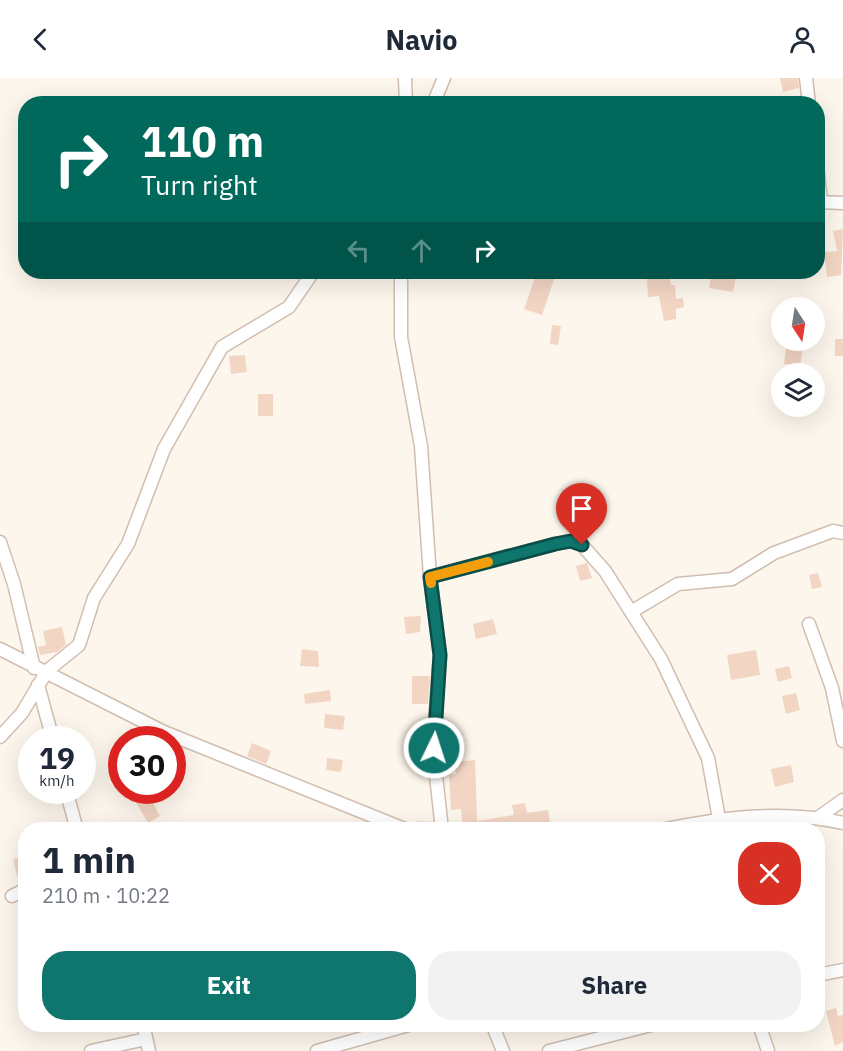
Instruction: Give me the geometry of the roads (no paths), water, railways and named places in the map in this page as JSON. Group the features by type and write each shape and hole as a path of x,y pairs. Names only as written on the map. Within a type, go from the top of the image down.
{"street":[{"path":"405,78 406,96"},
{"path":"436,96 444,78"},
{"path":"806,78 808,96"},
{"path":"825,202 843,203"},
{"path":"0,737 22,713 39,688 47,671 78,645 94,598 128,544 164,449 222,347 289,307 308,279"},
{"path":"401,279 401,337 421,446 430,577 440,655 434,748 441,822"},
{"path":"631,612 678,584 732,579 774,553 833,531 843,532"},
{"path":"430,577 571,541 582,545 605,571 661,659 704,748 713,777 721,822"},
{"path":"0,542 14,584 50,726"},
{"path":"809,624 832,688 843,741"},
{"path":"0,649 164,732 387,822"},
{"path":"22,713 46,712"},
{"path":"819,817 843,800"},
{"path":"70,804 75,822"},
{"path":"749,822 819,817 843,823"},
{"path":"12,896 18,893"},
{"path":"825,974 843,970"},
{"path":"317,1051 384,1032"},
{"path":"495,1032 503,1051"},
{"path":"549,1051 613,1032"},
{"path":"762,1032 768,1051"},
{"path":"91,1051 148,1045"}]}
